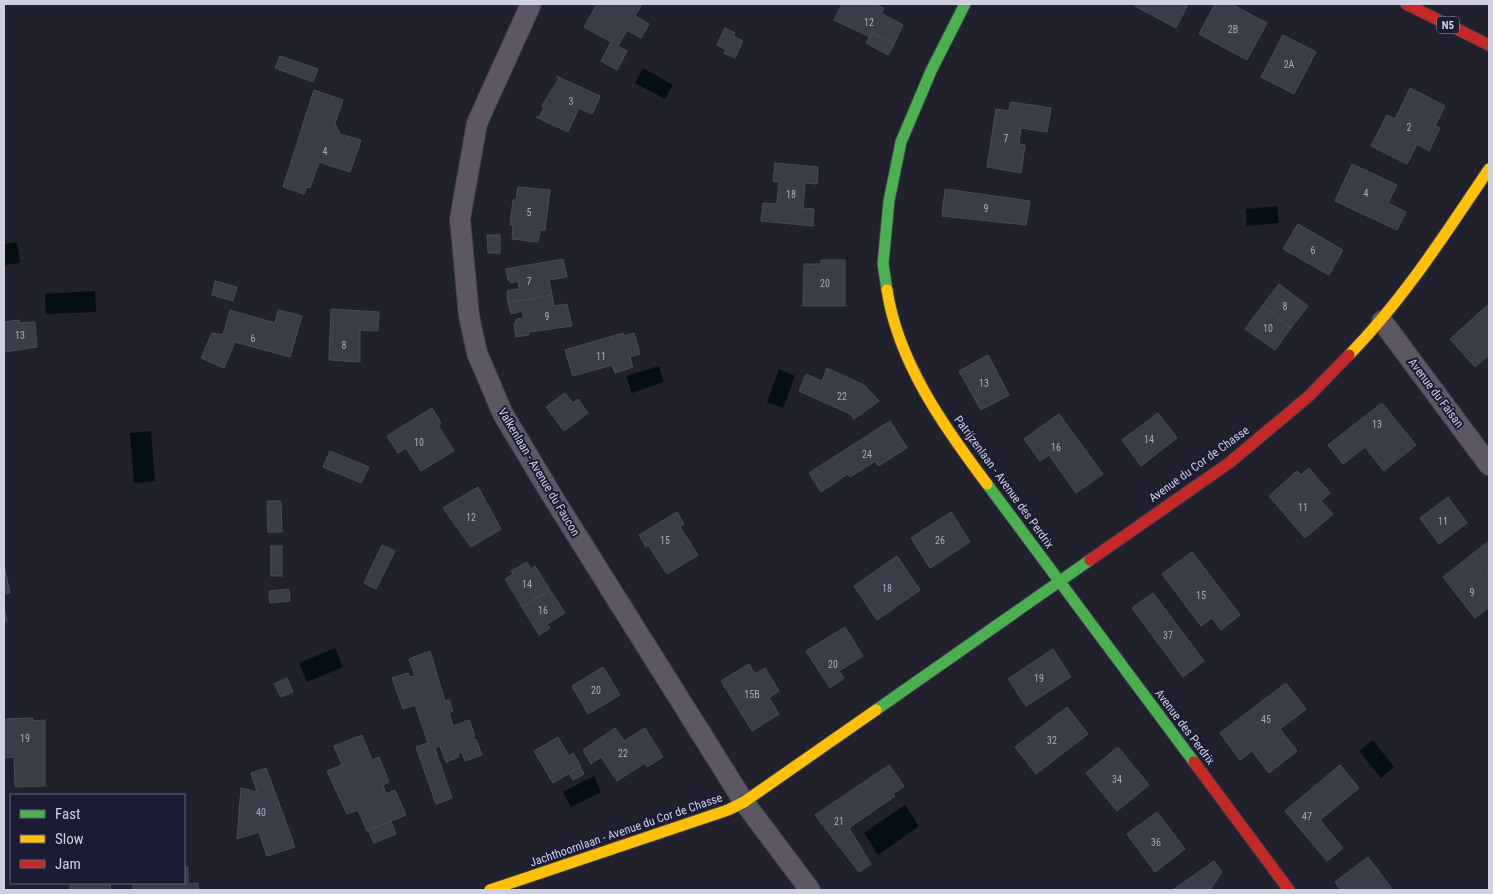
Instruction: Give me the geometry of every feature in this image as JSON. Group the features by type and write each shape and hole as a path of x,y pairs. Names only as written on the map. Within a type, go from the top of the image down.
{"street":[{"name":"Valkenlaan - Avenue du Faucon","path":"531,4 476,123 460,219 469,316 477,353 503,414 744,802 810,890"},
{"name":"Patrijzenlaan - Avenue des Perdrix","path":"965,4 931,71 901,142 889,201 883,264 891,316 914,374 958,444 1059,580"},
{"name":"N5","path":"1406,4 1489,45"},
{"name":"Avenue du Cor de Chasse","path":"888,699 1229,462 1309,396 1382,321 1422,269 1489,169"},
{"name":"Avenue du Faisan","path":"1382,321 1489,465"},
{"name":"Avenue des Perdrix","path":"1059,580 1289,890"},
{"name":"Jachthoornlaan - Avenue du Cor de Chasse","path":"490,890 728,810 744,802 888,699"}],"shaded area":[{"path":"643,68 673,85 665,99 635,83"},
{"path":"1277,206 1279,223 1247,226 1246,209"},
{"path":"17,242 20,263 4,265 4,244"},
{"path":"95,291 96,312 46,314 45,294"},
{"path":"659,366 664,382 632,393 626,376"},
{"path":"779,369 795,376 783,408 767,402"},
{"path":"151,431 155,481 134,483 130,433"},
{"path":"335,648 343,667 307,682 299,663"},
{"path":"1373,740 1394,767 1381,778 1359,751"},
{"path":"594,776 601,792 571,807 563,792"},
{"path":"905,805 919,826 878,855 864,833"}],"building":[{"path":"597,4 642,4 635,16 649,24 641,38 627,30 618,46 627,51 617,70 601,61 611,42 584,27"},
{"path":"842,4 876,4 884,8 881,13 903,25 894,44 872,33 870,37 834,20"},
{"path":"1136,4 1188,4 1176,28 1135,6"},
{"path":"1215,4 1231,4 1267,23 1247,60 1199,34"},
{"path":"725,28 735,33 733,36 743,41 735,58 724,53 726,50 717,45"},
{"path":"872,33 894,44 888,55 866,43"},
{"path":"1283,35 1316,52 1294,94 1261,77"},
{"path":"280,56 318,69 313,82 275,68"},
{"path":"556,76 600,96 592,114 579,108 568,132 536,117 539,117 544,108 542,106 559,78"},
{"path":"1410,88 1445,106 1435,126 1440,128 1429,151 1417,144 1407,164 1371,146 1387,115 1395,119"},
{"path":"314,90 343,100 335,123 340,134 361,140 350,172 319,162 310,188 307,187 304,194 283,187"},
{"path":"1011,102 1051,108 1047,132 1021,128 1019,144 1025,145 1021,173 987,167 996,109 1009,111"},
{"path":"775,163 818,167 817,184 805,183 803,208 814,209 813,226 761,221 763,203 777,204 779,182 773,181"},
{"path":"1352,164 1397,185 1388,203 1406,212 1397,230 1335,201"},
{"path":"518,187 550,190 545,230 540,230 538,242 512,239 513,225 510,225 513,200 516,200"},
{"path":"945,189 1030,201 1026,225 942,216"},
{"path":"1298,224 1343,250 1329,275 1283,249"},
{"path":"487,235 500,235 500,253 488,253"},
{"path":"563,259 567,277 549,280 552,295 508,303 507,291 519,289 518,281 512,283 508,280 506,269"},
{"path":"821,260 845,260 845,306 803,306 804,264 821,264"},
{"path":"215,281 237,287 233,301 212,295"},
{"path":"1279,284 1308,306 1291,328 1262,306"},
{"path":"552,295 554,306 567,304 572,326 529,332 529,335 516,337 514,324 517,319 524,318 522,311 511,314 508,303"},
{"path":"1489,304 1489,355 1475,367 1450,339"},
{"path":"1262,306 1291,328 1275,350 1245,329"},
{"path":"331,309 379,312 378,331 360,330 360,362 329,360"},
{"path":"230,310 275,323 278,310 302,316 290,357 235,342 224,368 201,358 212,333 223,335"},
{"path":"19,320 19,323 35,322 37,347 4,352 4,322"},
{"path":"623,333 624,336 634,333 640,354 630,357 633,367 615,373 612,365 573,376 565,350"},
{"path":"988,355 1009,395 981,410 959,371"},
{"path":"827,368 864,385 879,401 854,419 850,414 799,391 806,374 822,381"},
{"path":"565,393 573,403 578,399 588,413 564,431 546,407"},
{"path":"1382,403 1416,445 1384,471 1365,447 1343,464 1328,445"},
{"path":"432,408 441,423 438,425 454,451 421,471 406,448 398,453 387,436"},
{"path":"1158,413 1177,438 1141,466 1122,440"},
{"path":"1059,414 1103,474 1076,493 1049,455 1040,461 1024,439"},
{"path":"890,421 907,448 878,466 875,461 850,477 848,474 821,492 809,473"},
{"path":"330,451 369,467 361,483 323,467"},
{"path":"1309,468 1330,493 1321,501 1333,514 1305,538 1269,496 1297,471 1301,475"},
{"path":"478,487 501,529 471,547 443,508"},
{"path":"1448,497 1467,523 1439,544 1420,518"},
{"path":"267,501 281,501 282,532 268,532"},
{"path":"677,512 684,524 680,527 698,555 667,574 639,535"},
{"path":"951,512 970,542 930,568 911,538"},
{"path":"1489,541 1489,570 1487,572 1489,575 1489,607 1475,618 1443,577"},
{"path":"382,545 395,551 376,589 364,583"},
{"path":"271,546 282,546 282,576 271,576"},
{"path":"1192,552 1240,615 1221,630 1212,618 1201,626 1162,574"},
{"path":"897,556 920,590 877,620 854,586"},
{"path":"527,562 531,569 535,566 550,590 522,607 505,579 513,574 511,571"},
{"path":"4,565 10,593 4,594"},
{"path":"289,589 290,601 270,603 269,591"},
{"path":"550,590 565,613 547,624 550,628 539,635 522,607"},
{"path":"1153,593 1204,661 1183,677 1132,608"},
{"path":"4,606 7,621 4,622"},
{"path":"845,627 863,656 839,671 844,678 830,688 806,651"},
{"path":"1053,649 1071,677 1026,706 1008,679"},
{"path":"430,651 445,701 449,700 453,711 449,713 453,726 469,720 475,736 473,737 474,740 476,739 482,755 465,761 462,752 458,753 459,757 446,762 440,746 435,748 452,798 436,804 416,747 428,743 415,705 403,709 392,678 408,673 410,677 415,676 409,659"},
{"path":"749,664 755,674 765,668 779,691 769,698 779,714 752,731 721,681"},
{"path":"603,667 620,695 588,714 572,686"},
{"path":"287,678 293,692 281,697 274,684"},
{"path":"1286,683 1306,709 1280,729 1297,751 1269,773 1252,751 1240,760 1220,733"},
{"path":"1067,707 1088,734 1036,774 1015,747"},
{"path":"33,718 33,721 45,720 45,786 15,787 14,757 4,758 4,719"},
{"path":"615,728 624,741 645,728 663,757 647,767 645,763 617,781 601,757 591,764 583,750"},
{"path":"362,735 372,760 379,757 389,782 383,785 386,794 395,790 406,815 367,831 358,810 347,814 327,771 342,765 334,746"},
{"path":"558,737 569,756 573,753 581,766 553,783 534,751"},
{"path":"1118,747 1149,785 1117,811 1086,773"},
{"path":"889,765 904,786 893,794 895,796 849,828 871,864 859,872 815,815"},
{"path":"1340,765 1359,788 1320,820 1343,848 1327,861 1285,811"},
{"path":"580,767 584,774 573,780 569,773"},
{"path":"266,768 295,847 267,856 259,832 237,839 241,788 257,792 251,773"},
{"path":"1157,812 1185,849 1155,872 1127,834"},
{"path":"391,821 396,834 374,843 368,830"},
{"path":"1368,857 1393,890 1341,890 1335,882"},
{"path":"1214,861 1222,872 1210,890 1173,890"},
{"path":"185,867 188,867 188,884 198,883 198,890 133,890 133,884 185,884"},
{"path":"70,884 110,884 111,890 70,890"}],"traffic: fast":[{"path":"887,290 883,264 889,201 901,142 931,71 965,4"},
{"path":"987,484 1194,762"},
{"path":"876,710 1090,560"}],"traffic: slow":[{"path":"1349,355 1406,289 1489,169"},
{"path":"887,290 901,343 912,368 939,417 987,484"},
{"path":"490,890 728,810 744,802 876,710"}],"traffic: jam":[{"path":"1406,4 1489,45"},
{"path":"1090,560 1229,463 1309,396 1349,355"},
{"path":"1194,762 1289,890"}]}
